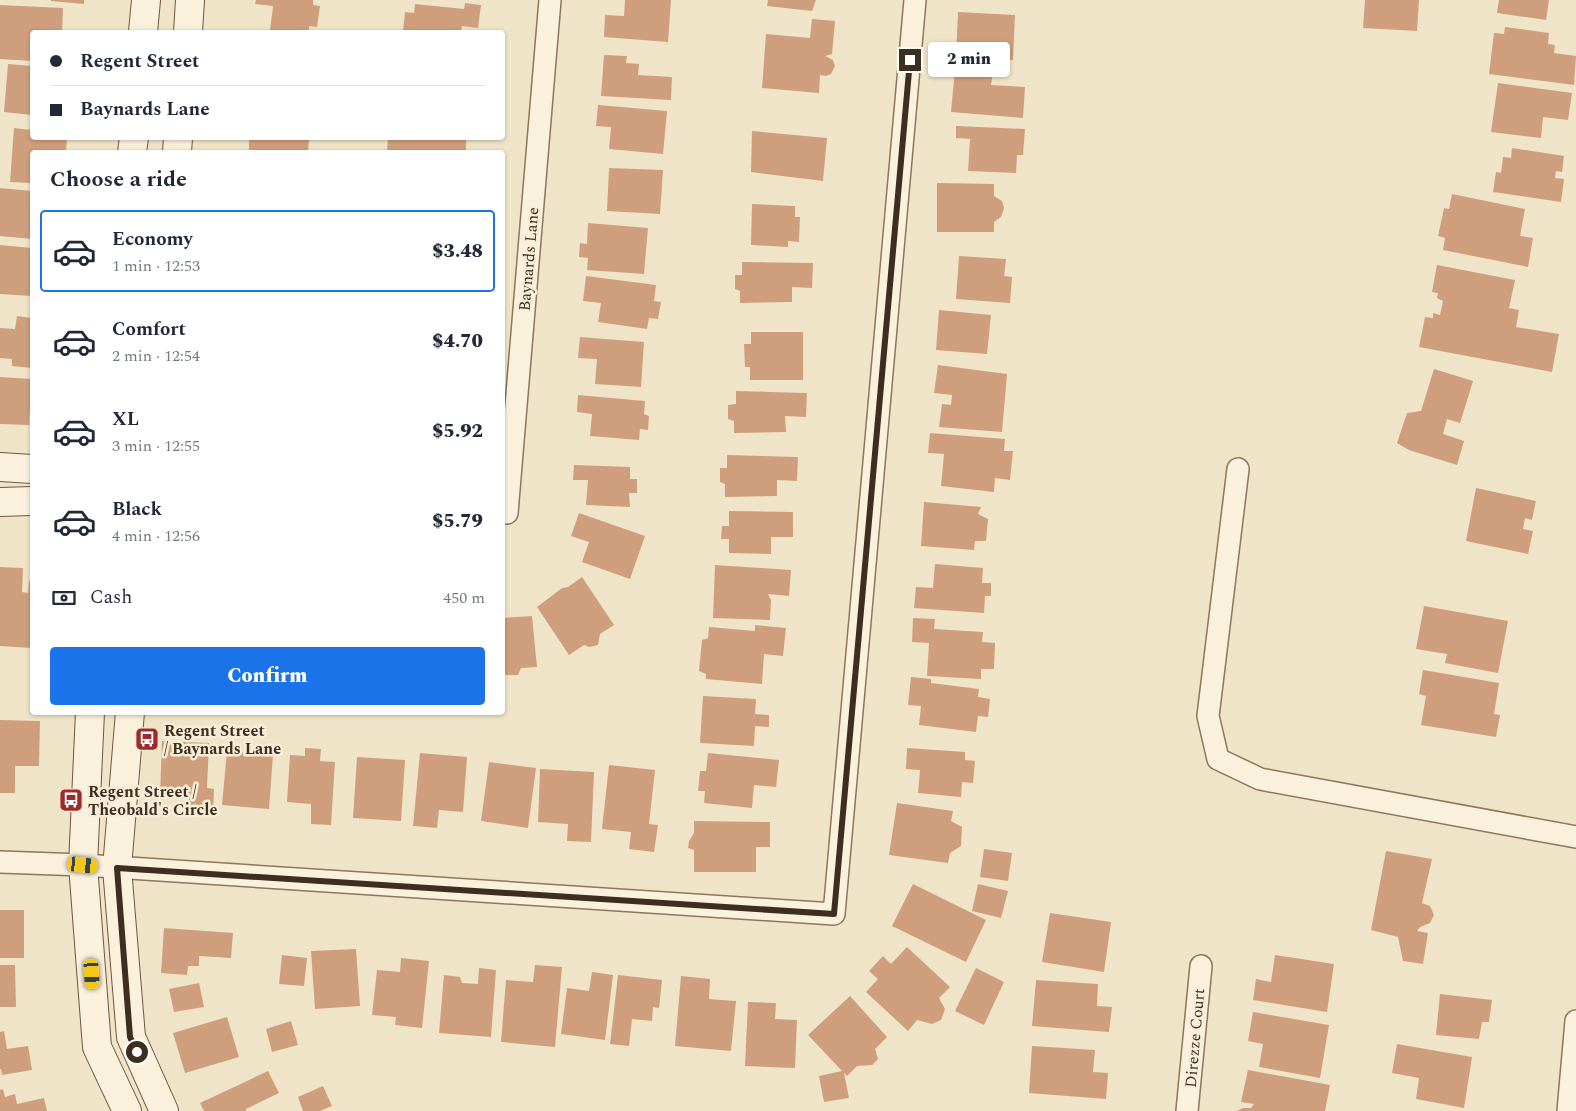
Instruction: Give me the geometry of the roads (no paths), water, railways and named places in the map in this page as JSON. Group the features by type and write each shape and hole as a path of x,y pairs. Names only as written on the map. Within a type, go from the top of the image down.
{"street":[{"path":"144,30 146,0"},
{"path":"188,30 190,0"},
{"name":"Baynards Lane","path":"505,513 507,513 550,0"},
{"path":"0,862 83,865 834,914 915,0"},
{"path":"0,467 30,470"},
{"path":"1238,469 1208,716 1218,759 1260,779 1576,837"},
{"path":"0,502 30,501"},
{"path":"90,715 83,865 97,1047 127,1111"},
{"path":"130,715 117,868 130,1037 164,1111"},
{"name":"Direzze Court","path":"1187,1111 1201,966"},
{"path":"1568,1111 1576,1020"}],"place":[{"name":"Regent Street / Baynards Lane","path":"147,739"},
{"name":"Regent Street / Theobald's Circle","path":"71,800"}]}
